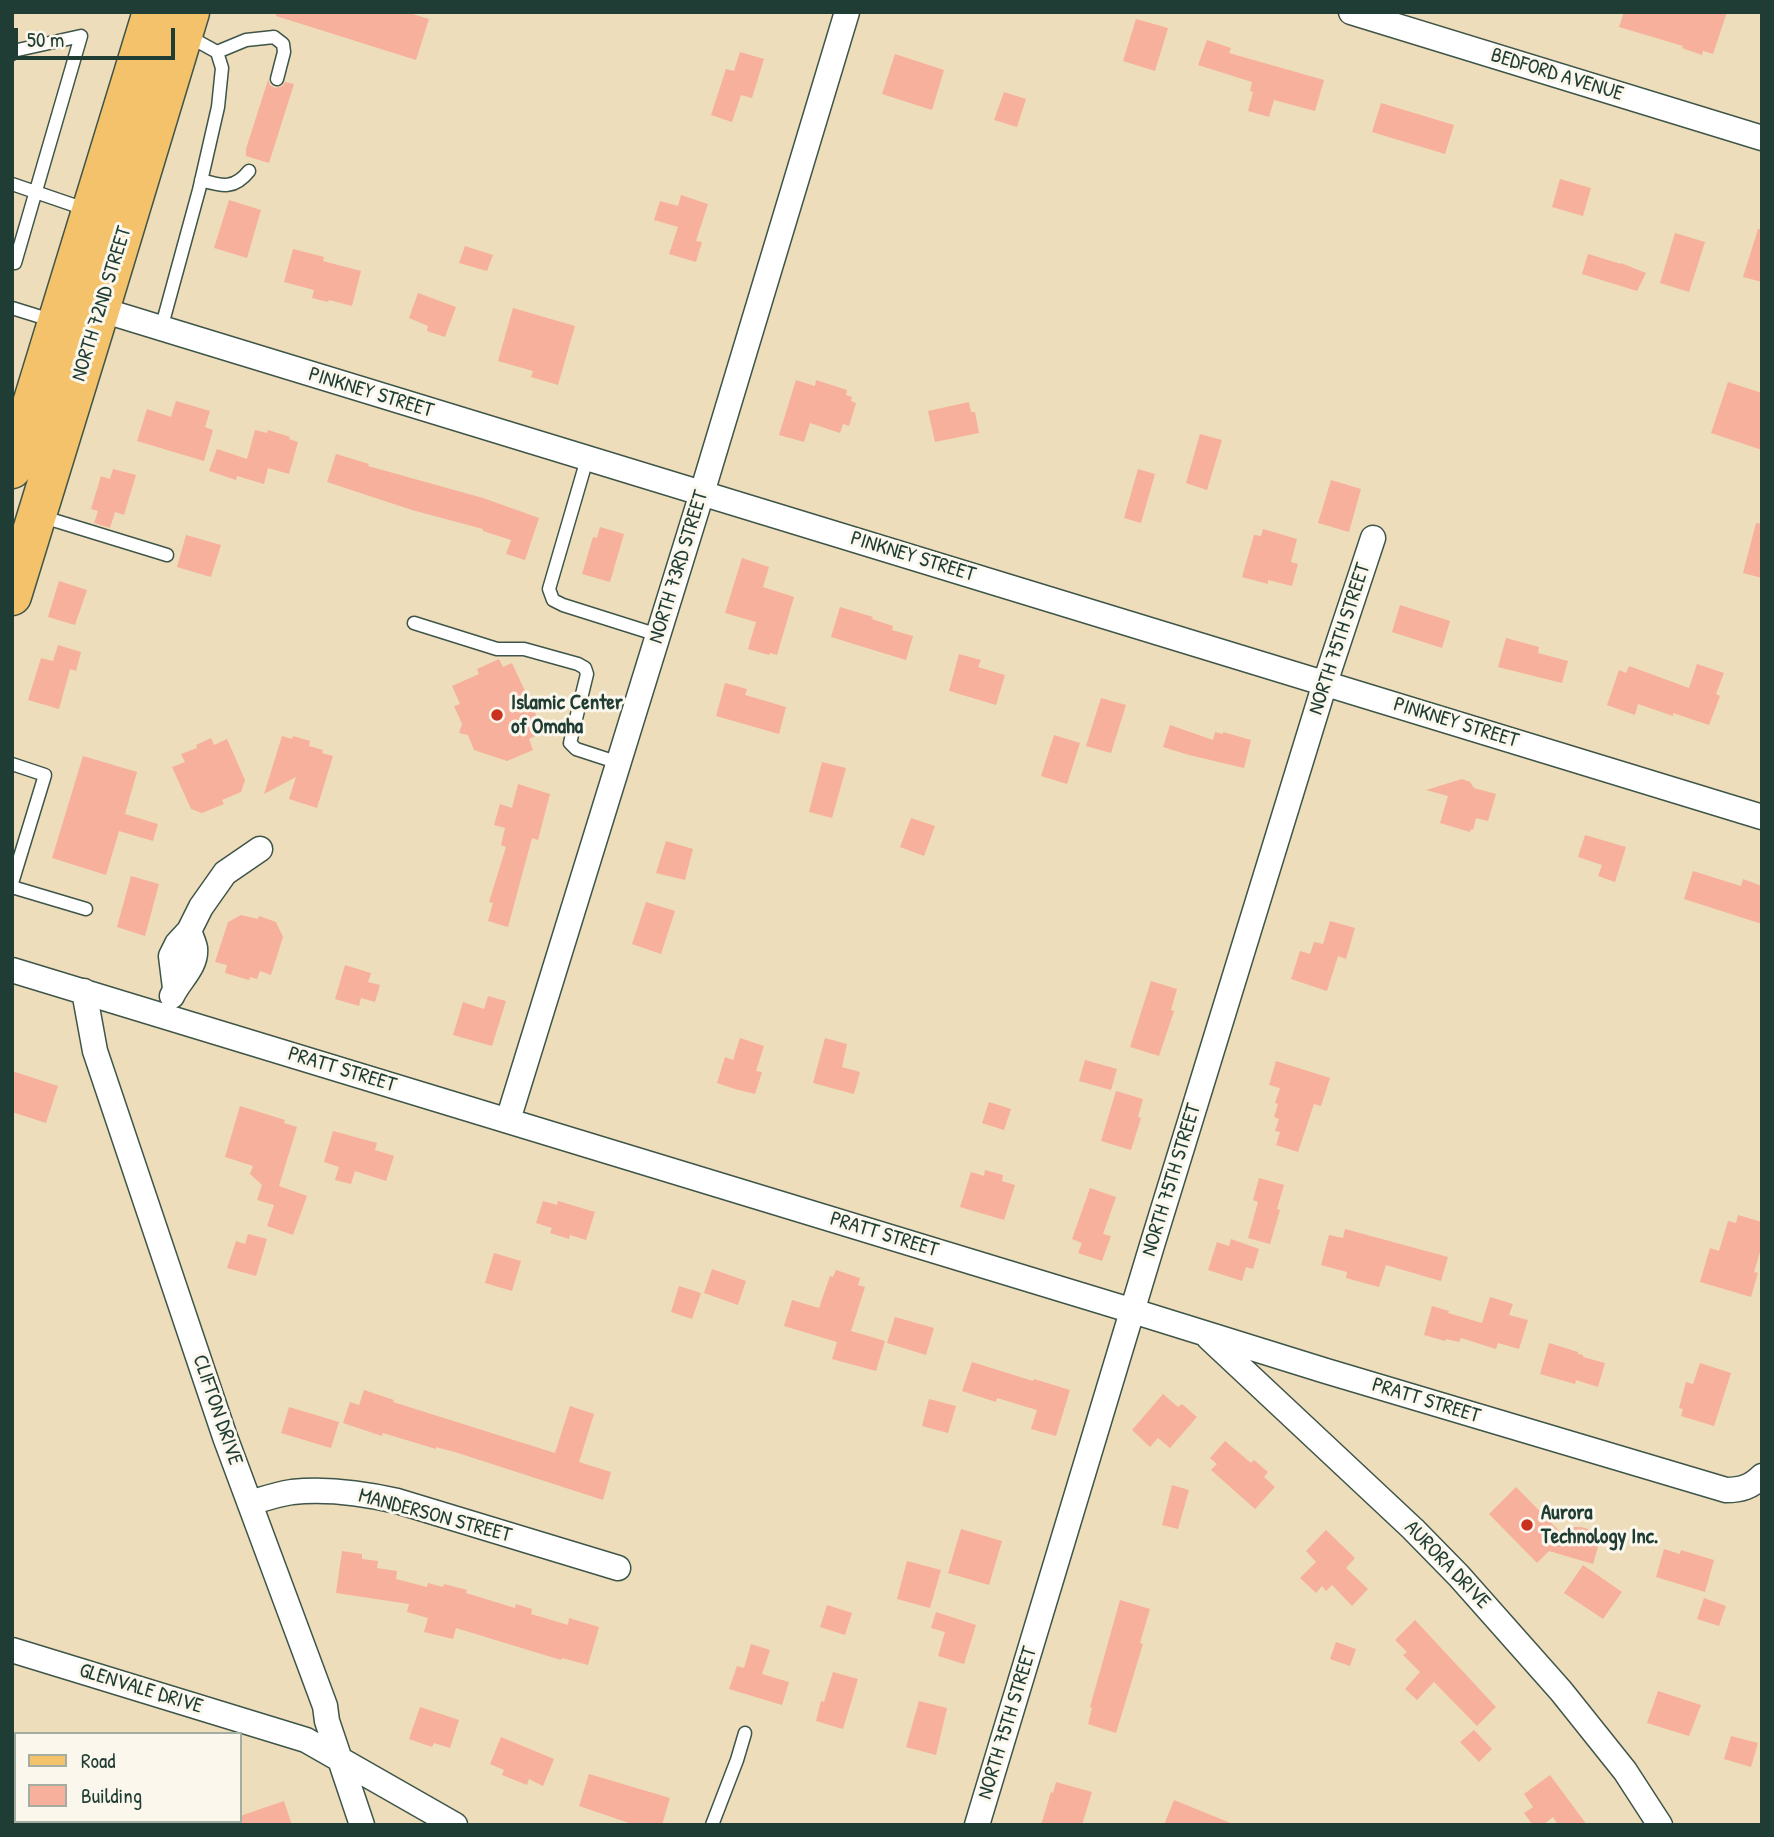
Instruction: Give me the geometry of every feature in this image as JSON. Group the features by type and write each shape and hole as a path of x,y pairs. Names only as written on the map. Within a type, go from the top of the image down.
{"main road":[{"name":"NORTH 72ND STREET","path":"15,450 61,310 152,12"},
{"name":"NORTH 72ND STREET","path":"12,596 186,23"}],"street":[{"name":"NORTH 73RD STREET","path":"508,1120 847,12"},
{"name":"BEDFORD AVENUE","path":"1351,12 1762,138"},
{"name":"PINKNEY STREET","path":"61,310 100,310 1762,817"},
{"name":"NORTH 75TH STREET","path":"977,1825 1325,682 1373,538"},
{"path":"163,1016 175,988 191,966 195,949 189,931 201,907 225,873 260,849"},
{"name":"PRATT STREET","path":"12,971 1352,1379 1726,1490 1740,1490 1759,1479"},
{"name":"CLIFTON DRIVE","path":"84,991 95,1051 225,1437 325,1706 327,1721 362,1825"},
{"name":"AURORA DRIVE","path":"1203,1333 1413,1529 1459,1576 1511,1632 1625,1770 1660,1825"},
{"name":"MANDERSON STREET","path":"250,1503 291,1492 334,1490 364,1494 397,1501 618,1568"},
{"name":"GLENVALE DRIVE","path":"12,1650 306,1740 455,1825"}],"lane":[{"path":"161,329 201,180 218,107 222,68 217,52 186,23"},
{"path":"12,54 13,51 81,36 15,263 12,262"},
{"path":"217,52 246,40 274,37 283,44 284,52 277,79"},
{"path":"201,180 230,185 241,182 249,171"},
{"path":"12,184 91,211"},
{"path":"12,308 61,310"},
{"path":"587,458 549,589 553,600 563,606 658,635"},
{"path":"37,516 167,555"},
{"path":"414,623 497,649 524,649 585,668 587,674 570,743 576,749 619,763"},
{"path":"12,764 45,775 12,885 86,909"},
{"path":"712,1825 745,1733"}],"building":[{"path":"277,12 406,12 429,19 416,60 276,16"},
{"path":"1624,12 1727,12 1713,54 1703,51 1702,55 1682,48 1683,46 1619,27"},
{"path":"1136,19 1168,28 1155,71 1123,61"},
{"path":"1207,40 1231,48 1229,53 1324,80 1315,111 1274,100 1269,117 1248,111 1253,92 1250,91 1252,82 1198,65"},
{"path":"740,52 764,59 752,98 741,95 732,122 711,115 726,69 734,71"},
{"path":"895,54 944,70 932,110 882,94"},
{"path":"268,80 275,88 283,86 285,82 294,84 269,163 246,156"},
{"path":"1004,92 1026,99 1017,127 994,120"},
{"path":"1381,103 1454,125 1445,154 1372,132"},
{"path":"1560,179 1591,188 1583,216 1552,207"},
{"path":"681,195 708,204 696,241 702,242 696,262 669,254 678,227 654,220 660,201 678,206"},
{"path":"229,200 261,210 247,258 214,248"},
{"path":"1758,229 1762,229 1762,282 1743,277"},
{"path":"1675,233 1705,242 1689,292 1660,283"},
{"path":"465,246 493,255 487,271 459,263"},
{"path":"293,249 324,257 323,261 361,271 352,306 312,298 314,290 284,282"},
{"path":"1588,254 1646,273 1637,291 1582,274"},
{"path":"418,293 456,307 445,337 427,331 428,326 409,318"},
{"path":"513,308 575,326 558,385 531,377 533,371 498,361"},
{"path":"796,380 815,386 816,380 847,390 846,395 852,397 851,401 856,403 849,426 843,424 840,433 810,423 804,442 779,435"},
{"path":"1728,382 1762,393 1762,450 1711,433"},
{"path":"176,401 210,411 205,427 213,430 204,461 137,441 147,409 171,417"},
{"path":"969,402 971,412 975,412 979,433 935,442 928,411"},
{"path":"255,430 267,433 268,430 298,442 289,474 268,468 264,484 237,476 236,480 209,471 217,449 247,459"},
{"path":"1200,434 1222,440 1207,490 1186,483"},
{"path":"336,454 369,464 368,466 483,498 539,518 525,560 506,554 511,540 327,482"},
{"path":"113,469 136,475 124,515 115,512 110,528 94,523 98,511 91,509 101,476 110,479"},
{"path":"1138,469 1155,474 1141,523 1124,518"},
{"path":"1331,480 1361,489 1349,532 1318,523"},
{"path":"1756,523 1762,524 1762,578 1743,573"},
{"path":"600,527 624,534 610,582 582,574 593,537 597,538"},
{"path":"1263,529 1297,539 1291,562 1298,564 1292,586 1268,580 1268,584 1242,577 1254,535 1261,536"},
{"path":"186,535 221,545 211,577 177,567"},
{"path":"742,558 769,567 763,587 794,597 777,655 748,649 756,622 725,613"},
{"path":"59,581 87,590 75,625 48,617"},
{"path":"1400,605 1450,621 1442,648 1392,632"},
{"path":"840,607 873,617 872,619 893,626 892,630 913,636 906,660 831,637"},
{"path":"1506,638 1539,647 1538,653 1568,661 1562,683 1498,667"},
{"path":"58,645 81,652 76,671 70,669 59,709 28,700 41,658 53,661"},
{"path":"959,654 981,660 978,667 1005,675 996,705 949,691"},
{"name":"Islamic Center of Omaha","path":"499,659 503,667 512,663 544,732 529,739 533,750 507,761 474,750 468,735 459,733 462,724 454,706 460,704 452,686 479,674 477,669"},
{"path":"1697,664 1724,673 1716,694 1720,696 1709,725 1638,704 1635,715 1607,705 1619,670 1626,673 1629,666 1689,688"},
{"path":"725,683 747,689 745,695 786,707 779,734 716,716"},
{"path":"1101,698 1126,705 1111,753 1086,746"},
{"path":"1170,725 1213,740 1215,732 1223,732 1251,740 1244,768 1163,747"},
{"path":"1054,735 1080,743 1067,784 1041,776"},
{"path":"282,736 310,741 309,746 333,756 317,808 289,799 296,777 264,794"},
{"path":"211,738 214,745 227,739 245,780 241,792 222,800 224,804 202,813 191,809 172,767 185,762 181,754 197,748 196,745"},
{"path":"83,756 137,772 125,814 158,824 153,841 119,831 106,875 52,858"},
{"path":"822,762 846,768 832,818 809,812"},
{"path":"1462,779 1470,782 1474,788 1496,794 1488,821 1476,818 1470,832 1440,823 1448,796 1426,790"},
{"path":"518,784 550,794 538,840 532,838 508,927 488,921 493,903 489,902 506,847 501,845 505,828 494,825 500,804 512,808"},
{"path":"911,818 935,826 924,856 900,847"},
{"path":"1585,835 1626,847 1615,882 1598,876 1602,865 1578,857"},
{"path":"666,841 693,849 685,880 656,873"},
{"path":"1693,871 1741,886 1743,879 1762,886 1762,924 1684,899"},
{"path":"131,876 159,884 145,936 117,927"},
{"path":"646,902 675,911 661,954 632,944"},
{"path":"241,915 258,919 259,916 276,922 283,937 271,975 260,971 257,979 250,977 249,980 225,973 227,965 215,962 228,922"},
{"path":"1330,921 1355,928 1346,959 1338,956 1327,991 1291,979 1300,951 1310,954 1314,942 1323,944"},
{"path":"345,965 371,973 368,982 380,985 375,1002 361,998 359,1006 335,999"},
{"path":"1151,981 1177,989 1171,1010 1174,1011 1159,1056 1130,1047"},
{"path":"488,996 506,1001 492,1046 453,1035 463,1002 484,1009"},
{"path":"740,1038 764,1046 756,1071 762,1072 755,1094 717,1083 725,1057 733,1060"},
{"path":"825,1038 847,1044 842,1067 860,1072 854,1094 813,1083"},
{"path":"1085,1060 1117,1069 1111,1090 1079,1081"},
{"path":"1276,1061 1330,1078 1321,1106 1314,1104 1298,1152 1276,1145 1280,1132 1275,1131 1279,1119 1274,1117 1280,1088 1269,1085"},
{"path":"12,1071 58,1086 46,1123 12,1112"},
{"path":"1116,1091 1143,1099 1138,1117 1141,1118 1131,1150 1101,1141"},
{"path":"989,1102 1011,1109 1004,1130 982,1123"},
{"path":"240,1106 285,1120 284,1123 297,1127 279,1186 307,1196 293,1235 267,1226 274,1205 257,1200 262,1185 250,1174 253,1166 225,1157"},
{"path":"333,1131 377,1143 375,1150 394,1156 386,1181 355,1171 351,1184 335,1180 339,1167 324,1162"},
{"path":"985,1170 1003,1175 1002,1181 1015,1185 1004,1220 960,1207 971,1172 984,1176"},
{"path":"1259,1178 1284,1185 1270,1244 1248,1238 1258,1202 1253,1200"},
{"path":"1090,1188 1116,1197 1103,1234 1111,1236 1102,1261 1078,1253 1082,1243 1072,1239"},
{"path":"543,1201 557,1205 558,1201 595,1212 586,1240 570,1235 569,1239 550,1233 552,1228 536,1223"},
{"path":"1738,1215 1762,1222 1762,1245 1754,1272 1758,1273 1751,1297 1700,1282 1710,1248 1719,1251 1728,1221 1736,1223"},
{"path":"1345,1229 1448,1257 1441,1281 1386,1265 1379,1287 1346,1278 1347,1272 1321,1265 1329,1235 1343,1238"},
{"path":"248,1234 267,1239 256,1276 227,1268 236,1241 245,1244"},
{"path":"1231,1239 1259,1249 1253,1269 1246,1267 1242,1281 1208,1270 1217,1242 1229,1246"},
{"path":"494,1253 521,1261 512,1291 485,1283"},
{"path":"712,1269 746,1281 738,1305 704,1293"},
{"path":"836,1270 860,1278 858,1285 865,1287 851,1331 885,1341 876,1371 832,1359 837,1342 784,1326 792,1300 819,1308 830,1276 833,1277"},
{"path":"679,1286 701,1293 692,1319 671,1312"},
{"path":"1490,1297 1513,1304 1509,1315 1528,1320 1519,1349 1498,1343 1496,1349 1461,1338 1459,1342 1445,1341 1424,1335 1432,1306 1482,1323"},
{"path":"895,1317 934,1328 926,1355 887,1343"},
{"path":"1549,1343 1605,1363 1598,1387 1576,1380 1575,1384 1540,1374"},
{"path":"972,1362 1070,1390 1056,1436 1031,1429 1037,1410 997,1398 996,1402 962,1391"},
{"path":"1700,1363 1731,1373 1714,1426 1681,1416 1683,1409 1679,1408 1686,1382 1693,1384"},
{"path":"364,1390 394,1400 393,1402 555,1453 570,1406 594,1414 579,1462 611,1472 603,1500 458,1453 383,1433 382,1436 343,1423 350,1402 359,1405"},
{"path":"1163,1394 1178,1407 1182,1404 1197,1417 1170,1448 1158,1438 1150,1447 1132,1430"},
{"path":"929,1399 956,1406 948,1433 922,1426"},
{"path":"289,1407 339,1422 331,1448 281,1433"},
{"path":"1225,1441 1251,1463 1254,1460 1268,1472 1264,1477 1275,1487 1255,1509 1211,1470 1217,1464 1210,1458"},
{"path":"1172,1485 1189,1490 1178,1529 1162,1525"},
{"name":"Aurora Technology Inc.","path":"1516,1487 1570,1542 1574,1527 1602,1533 1593,1564 1549,1551 1537,1563 1489,1514"},
{"path":"961,1529 1002,1541 989,1585 948,1573"},
{"path":"1326,1530 1355,1558 1346,1568 1368,1589 1352,1606 1332,1585 1326,1591 1322,1586 1316,1593 1300,1578 1316,1562 1306,1551"},
{"path":"1664,1549 1680,1554 1681,1550 1714,1560 1705,1592 1656,1577"},
{"path":"342,1551 362,1554 362,1559 378,1561 377,1568 397,1571 396,1579 427,1587 428,1583 443,1587 444,1584 515,1608 516,1604 532,1609 531,1614 568,1625 569,1618 599,1627 588,1665 562,1658 561,1660 456,1628 453,1639 424,1632 428,1618 407,1612 409,1604 336,1593"},
{"path":"907,1561 941,1570 930,1608 897,1599"},
{"path":"1583,1565 1622,1592 1603,1619 1564,1593"},
{"path":"1704,1598 1726,1606 1719,1626 1697,1619"},
{"path":"1120,1600 1150,1609 1140,1643 1143,1644 1116,1733 1088,1724 1092,1708 1090,1707"},
{"path":"827,1605 852,1613 845,1635 820,1627"},
{"path":"936,1612 976,1625 964,1664 938,1656 945,1632 931,1628"},
{"path":"1415,1620 1496,1707 1477,1726 1434,1682 1417,1700 1405,1689 1420,1672 1403,1655 1407,1652 1395,1640"},
{"path":"1336,1642 1356,1649 1350,1666 1330,1659"},
{"path":"751,1644 770,1650 762,1674 789,1682 782,1705 729,1689 737,1666 744,1668"},
{"path":"833,1672 858,1679 843,1729 816,1721"},
{"path":"1658,1691 1701,1705 1689,1736 1647,1723"},
{"path":"919,1701 947,1708 936,1755 906,1747"},
{"path":"420,1707 459,1720 450,1748 434,1743 432,1747 409,1739"},
{"path":"1474,1730 1492,1749 1479,1762 1460,1742"},
{"path":"1731,1736 1758,1743 1751,1767 1724,1759"},
{"path":"501,1737 554,1759 543,1786 529,1779 527,1785 502,1775 504,1770 490,1764"},
{"path":"589,1774 670,1798 662,1825 635,1825 579,1806"},
{"path":"1550,1775 1587,1825 1558,1825 1553,1817 1543,1825 1533,1825 1524,1813 1533,1807 1524,1794"},
{"path":"1056,1782 1092,1792 1082,1825 1041,1825"},
{"path":"1174,1800 1233,1824 1233,1825 1164,1825"},
{"path":"284,1801 292,1825 224,1825 242,1823 242,1815"}],"place":[{"name":"Islamic Center of Omaha","path":"497,715"},
{"name":"Aurora Technology Inc.","path":"1527,1525"}]}
